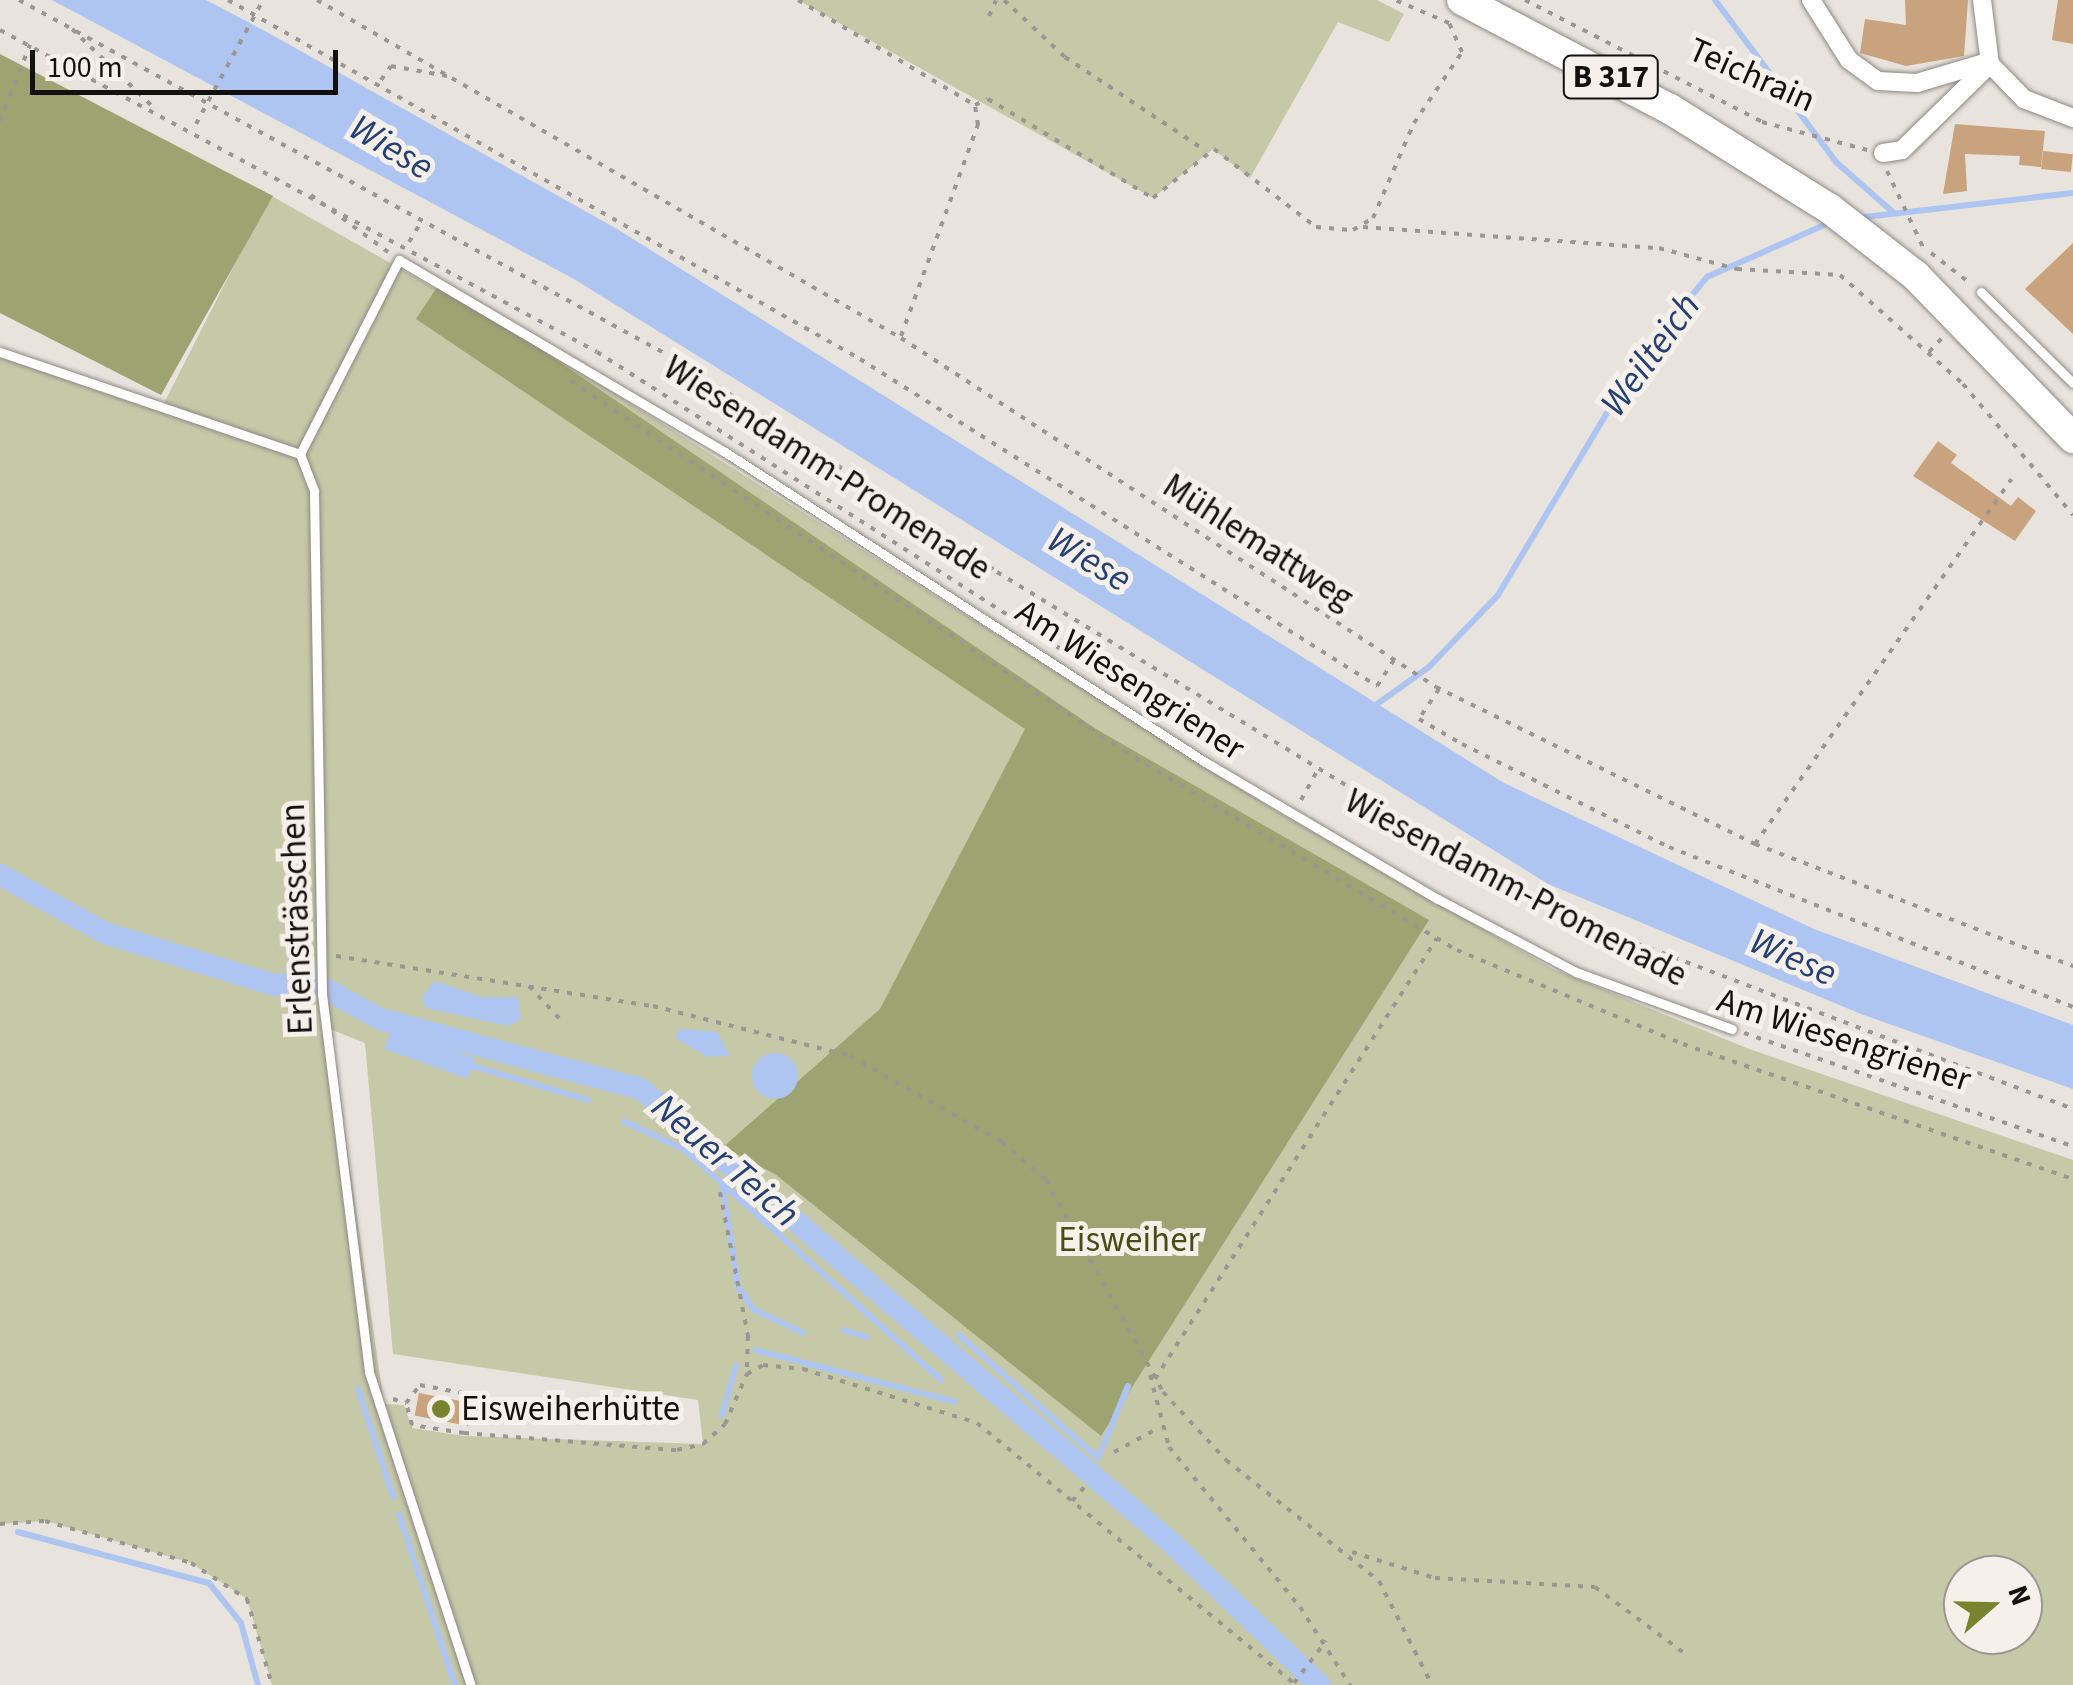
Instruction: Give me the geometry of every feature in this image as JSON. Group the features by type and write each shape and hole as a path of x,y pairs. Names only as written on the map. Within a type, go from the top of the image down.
{"main road":[{"name":"B 317","path":"1462,0 1670,109 1860,230 2070,432"}],"street":[{"path":"1811,0 1849,60 1878,81 1917,84 1989,63"},
{"path":"1982,0 1989,63 2024,99 2073,118"},
{"path":"1883,154 1902,150 1989,63"}],"lane":[{"path":"0,352 300,454 399,260"},
{"name":"Am Wiesengriener","path":"399,260 724,452 1205,762 1422,889 1576,972 1732,1030"},
{"path":"1981,292 2073,382"},
{"name":"Erlensträsschen","path":"300,454 314,491 322,994 376,1398 471,1685"}],"path":[{"path":"18,0 686,365 1317,771 1552,911 2073,1109"},
{"path":"228,0 381,80 860,358 1378,686 1394,660"},
{"path":"194,127 263,0"},
{"path":"317,0 458,78"},
{"path":"798,0 974,105 978,125 901,338"},
{"path":"989,16 996,0"},
{"path":"1004,0 1064,57 1206,152 1225,153 1316,227 1659,248 1737,270 1840,275 1963,384 2073,515"},
{"path":"1363,227 1462,52 1449,23 1395,0"},
{"name":"Teichrain","path":"1525,0 1789,132 1849,146"},
{"path":"69,26 160,114"},
{"name":"Wiesendamm-Promenade","path":"0,30 160,114 194,127 408,244 748,444 1238,762"},
{"path":"0,121 30,46"},
{"path":"381,80 391,66 458,78"},
{"name":"Mühlemattweg","path":"458,78 901,338 1438,688 1755,844 2073,966"},
{"path":"974,105 988,99 1153,198 1206,152"},
{"path":"1895,191 1912,231 1981,292"},
{"name":"Wiesendamm-Promenade","path":"307,192 399,260"},
{"path":"408,244 423,219"},
{"path":"1755,844 2012,479"},
{"path":"1438,688 1419,719 1462,744 1669,847 2073,1006"},
{"path":"1301,800 1317,771"},
{"name":"Wiesendamm-Promenade","path":"1285,791 1318,810"},
{"path":"1155,1380 1436,938"},
{"path":"322,956 529,986 850,1056 954,1112 1046,1180 1155,1380 1226,1460 1348,1550 1390,1596 1432,1685"},
{"path":"529,986 559,1018"},
{"name":"Am Wiesengriener","path":"1732,1030 2073,1146"},
{"path":"406,1403 412,1425 464,1434 677,1450 703,1444 725,1424 747,1374 748,1336 720,1192"},
{"path":"747,1374 763,1365 803,1369 977,1424 1295,1684 1304,1676 1298,1668 1326,1641"},
{"path":"1150,1370 1160,1427 1235,1537 1326,1641 1350,1685"},
{"path":"406,1403 420,1385 473,1395 464,1434"},
{"path":"376,1398 406,1403"},
{"path":"1114,1452 1160,1427"},
{"path":"1072,1501 1090,1482"},
{"path":"1,1527 46,1520 192,1563 248,1599 272,1685"},
{"path":"1348,1550 1434,1578 1594,1587 1684,1652"}],"green space":[{"path":"798,0 1377,0 1404,14 1389,42 1338,22 1250,178 1213,149 1153,198"},
{"path":"0,54 273,196 161,395 0,313"},
{"name":"Eisweiher","path":"270,195 560,359 1278,812 1551,968 1749,1049 2073,1160 2073,1685 272,1685 247,1599 191,1563 46,1521 0,1524 0,352 160,411","holes":["330,1029 365,1043 393,1354 698,1400 703,1444 464,1436 412,1428 404,1405 384,1404"]},
{"path":"441,281 1096,729 1429,920 1101,1436 775,1174 723,1147 880,1009 1025,729 416,319"}],"water":[{"name":"Wiese","path":"52,0 206,0 265,31 617,229 1504,783 1814,929 2073,1025 2073,1089 1861,1014 1548,884 574,279"},
{"path":"435,981 481,997 518,997 521,1019 509,1026 426,1008 422,997"},
{"path":"392,1028 476,1058 468,1079 384,1049"},
{"path":"680,1029 717,1032 730,1056 708,1057 675,1038"},
{"path":"775,1053 791,1060 798,1076 791,1092 775,1099 759,1092 752,1076 759,1060"}],"building":[{"path":"1905,0 1968,0 1964,56 1906,66 1860,53 1865,19 1906,25"},
{"path":"2058,0 2073,0 2073,44 2052,40"},
{"path":"1955,124 2045,131 2041,167 2019,165 2020,156 1965,154 1967,191 1943,194"},
{"path":"2043,151 2073,154 2071,172 2041,169"},
{"path":"2073,243 2073,334 2025,289"},
{"path":"1938,441 1957,455 1951,463 2011,506 2018,497 2036,511 2015,541 1913,476"},
{"name":"Eisweiherhütte","path":"419,1393 467,1402 463,1425 415,1416"}],"waterway":[{"path":"1715,0 1836,162 1893,212"},
{"name":"Weilteich","path":"1856,218 2073,193"},
{"name":"Weilteich","path":"1370,709 1429,667 1498,595 1639,359 1707,277 1829,223"},
{"name":"Neuer Teich","path":"0,875 105,933 275,985 311,981 380,1019 641,1089 1167,1539 1320,1685"},
{"name":"Neuer Teich","path":"384,1020 392,1028"},
{"path":"473,1066 588,1100"},
{"path":"624,1121 685,1150 941,1380"},
{"path":"722,1183 738,1286 753,1309 804,1333"},
{"path":"844,1330 867,1337"},
{"path":"959,1335 1096,1456"},
{"path":"756,1350 955,1402"},
{"path":"722,1415 736,1366"},
{"path":"1098,1458 1128,1386"},
{"path":"358,1389 393,1496"},
{"path":"399,1514 455,1685"},
{"path":"18,1532 209,1583 241,1623 258,1685"}],"place":[{"name":"Eisweiherhütte","path":"441,1409"}]}
